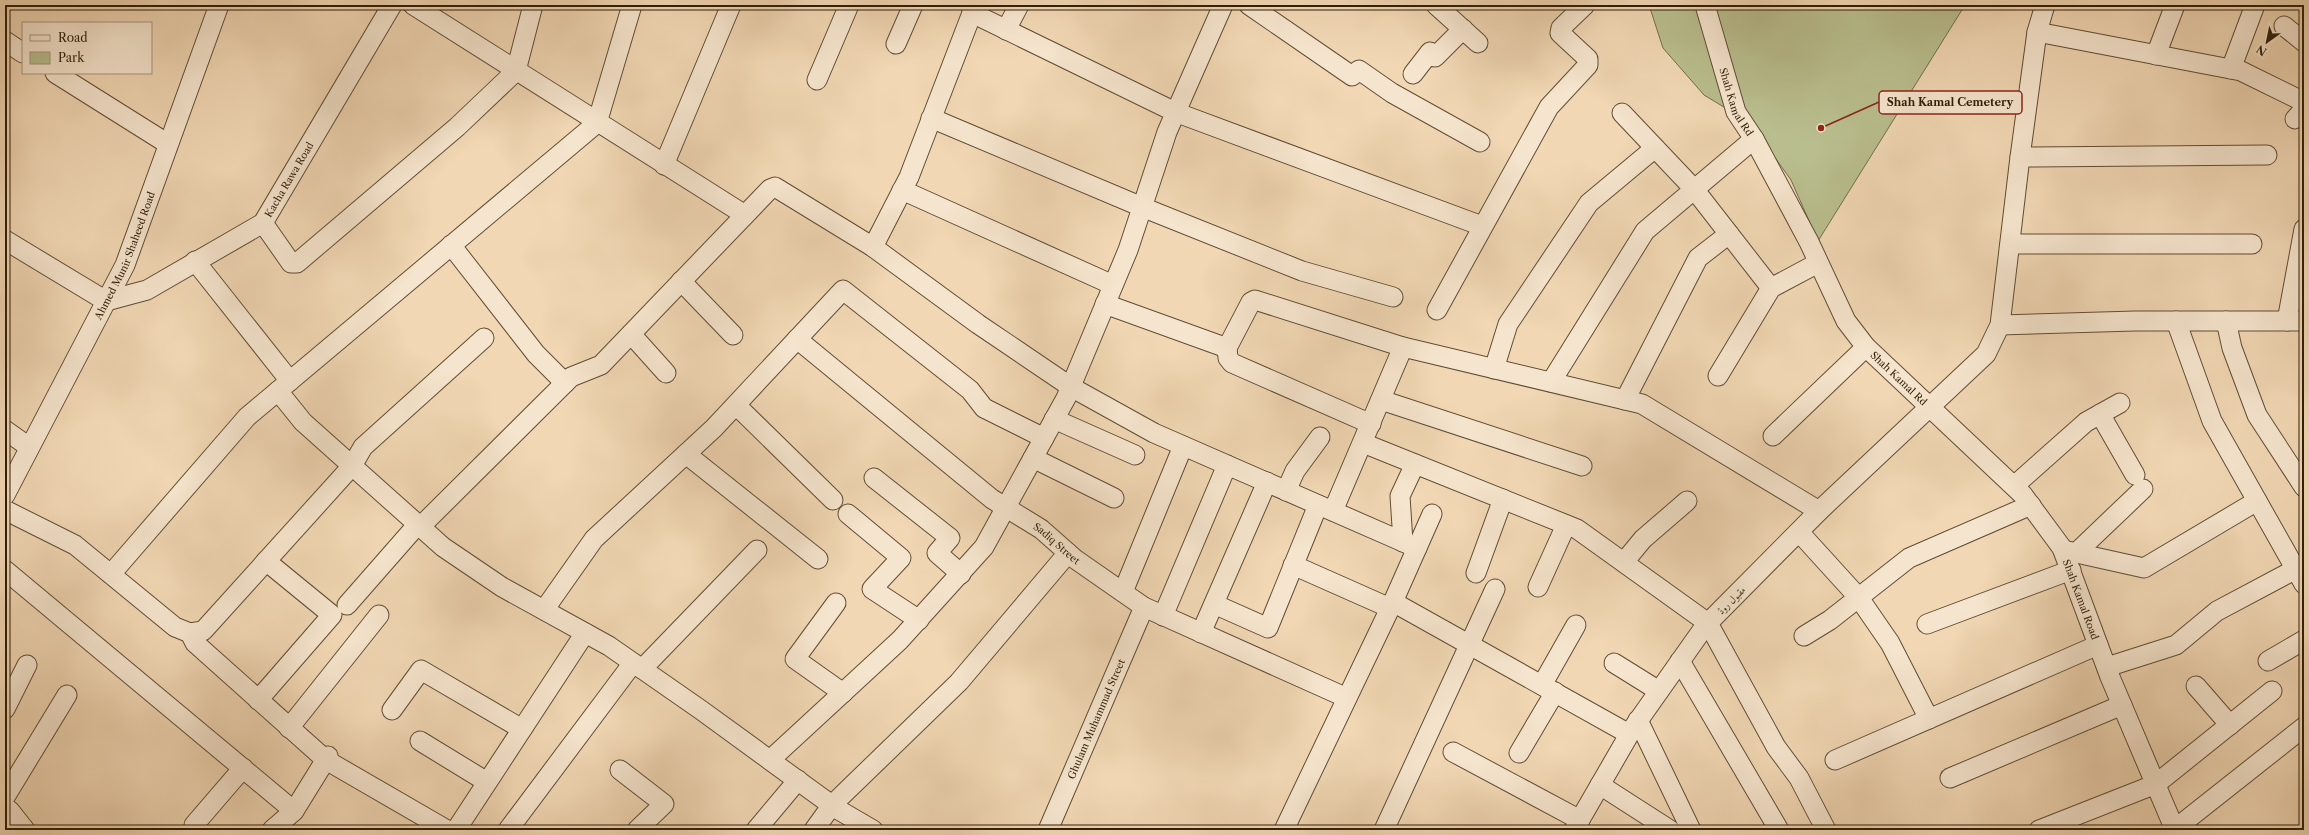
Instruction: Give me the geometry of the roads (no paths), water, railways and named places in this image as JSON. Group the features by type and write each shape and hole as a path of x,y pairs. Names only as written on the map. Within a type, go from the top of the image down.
{"street":[{"name":"Ahmed Munir Shaheed Road","path":"5,495 125,265 219,5"},
{"name":"Kacha Rawa Road","path":"106,301 147,290 263,223 392,5"},
{"path":"413,5 597,123 745,215"},
{"path":"263,223 290,263 297,263 457,127 516,71 533,5"},
{"path":"111,574 247,417 597,123 632,5"},
{"path":"664,165 731,5"},
{"path":"817,80 849,5"},
{"path":"896,44 913,5"},
{"path":"1006,30 1019,5"},
{"path":"770,760 900,640 984,547 1071,387 1113,286 1175,112 1222,5"},
{"path":"1249,5 1352,76 1359,70 1392,93 1480,142"},
{"path":"1436,5 1478,43"},
{"path":"1437,310 1482,226 1549,108 1588,65 1588,59 1560,33 1561,28 1585,5"},
{"name":"Shah Kamal Rd","path":"1705,5 1736,112 1754,138 1846,320 1866,347 1930,406 1986,354 2000,325 2020,156 2037,32 2045,5"},
{"path":"2156,54 2175,5"},
{"path":"2231,69 2255,5"},
{"path":"873,247 902,190 972,9 1006,30 1175,112 1482,226"},
{"path":"2284,26 2304,42"},
{"path":"1413,74 1430,52 1435,56 1463,29"},
{"path":"2037,32 2241,71 2304,102"},
{"path":"5,41 22,52"},
{"path":"57,74 168,144"},
{"path":"1622,113 1694,189 1771,288"},
{"path":"931,118 1142,207 1302,271 1393,297"},
{"path":"1551,382 1645,231 1754,138"},
{"path":"1494,369 1508,324 1589,203 1656,148"},
{"path":"2020,156 2267,155"},
{"path":"348,605 419,526 564,383 571,377 601,365 770,189 775,187 873,247 978,324 1071,387 1154,433 1410,545"},
{"path":"902,190 1113,286"},
{"path":"2000,325 2176,321 2296,321 2304,230"},
{"path":"1625,400 1698,258 1729,234"},
{"path":"5,240 106,301"},
{"path":"2010,244 2252,244"},
{"path":"451,245 536,354 564,383"},
{"path":"195,261 284,386 303,422 443,547 489,578 585,633 638,666 832,806 873,830"},
{"path":"1718,376 1771,288 1818,263"},
{"path":"681,281 733,335"},
{"path":"544,610 594,539 686,454 736,405 841,291 846,290 970,390 984,408 1044,438"},
{"path":"1371,424 1232,363 1228,358 1227,348 1250,302 1254,300 1403,348 1642,404 1819,511"},
{"path":"1105,304 1227,348"},
{"path":"2107,667 2176,645 2217,612 2300,577 2212,420 2176,321"},
{"path":"2226,321 2232,348 2256,415 2304,487"},
{"path":"631,334 666,373"},
{"path":"5,510 75,545 175,627 190,633 203,631 352,466 363,447 484,338"},
{"name":"Sadiq Street","path":"797,339 992,499 1006,506 1041,529 1068,553 1144,607 1347,698"},
{"path":"1774,436 1866,347"},
{"path":"1214,604 1268,628 1293,565 1363,443 1403,348"},
{"path":"1381,400 1582,466"},
{"path":"2014,486 2086,422 2120,403"},
{"path":"736,405 833,500"},
{"name":"Shah Kamal Road","path":"1930,406 2014,486 2070,558 2098,645 2175,830"},
{"name":"مقبول روڈ","path":"1577,825 1634,727 1708,623 1819,511 1930,406"},
{"path":"1927,624 2070,558 2139,482 2100,414"},
{"path":"1054,419 1135,456"},
{"path":"5,430 29,447"},
{"path":"1286,491 1295,471 1320,437"},
{"path":"1363,443 1577,529 1708,623 1776,747 1799,778 1826,830"},
{"path":"1123,592 1183,446"},
{"path":"686,454 818,559"},
{"path":"1033,458 1114,498"},
{"path":"1410,545 1400,496 1415,464"},
{"path":"1163,616 1226,465"},
{"path":"874,478 950,538 937,553 961,574"},
{"path":"1201,633 1267,482"},
{"path":"1476,573 1503,499"},
{"path":"1624,562 1643,539 1687,501"},
{"path":"2070,558 2144,568 2257,501"},
{"path":"1804,636 1830,620 1909,558 2030,506"},
{"path":"848,514 901,558 872,589 919,620"},
{"path":"1284,830 1392,605 1410,545 1432,514"},
{"path":"1538,587 1566,525"},
{"path":"1799,532 1859,598 1890,642 1929,718"},
{"path":"508,830 638,666 757,550"},
{"path":"814,830 832,806 959,682 1068,553"},
{"path":"258,700 332,615 266,561"},
{"path":"1293,565 1392,605 1469,644 1548,689 1634,727 1691,830"},
{"path":"5,570 294,811"},
{"path":"1384,830 1495,589"},
{"path":"836,603 795,659 843,693"},
{"name":"Ghulam Muhammad Street","path":"1048,830 1144,607"},
{"path":"289,728 379,615"},
{"path":"1519,753 1576,625"},
{"path":"190,633 195,643 289,728 327,758 447,830"},
{"path":"456,830 585,633"},
{"path":"2268,661 2304,640"},
{"path":"1835,760 2098,645"},
{"path":"1680,661 1779,830"},
{"path":"1614,663 1659,691"},
{"path":"5,709 27,665"},
{"path":"392,710 421,670 522,729"},
{"path":"2196,686 2230,726"},
{"path":"2039,830 2156,784 2272,691"},
{"path":"5,797 67,695"},
{"path":"1950,778 2122,705"},
{"path":"2175,830 2304,727"},
{"path":"420,741 487,782"},
{"path":"1453,752 1577,825"},
{"path":"272,830 294,811 327,758"},
{"path":"194,825 243,768"},
{"path":"620,770 664,804 637,830"},
{"path":"756,830 798,780"},
{"path":"1600,785 1670,830"},
{"path":"5,808 10,810 25,830"}],"place":[{"name":"Shah Kamal Cemetery","path":"1821,128"}]}
